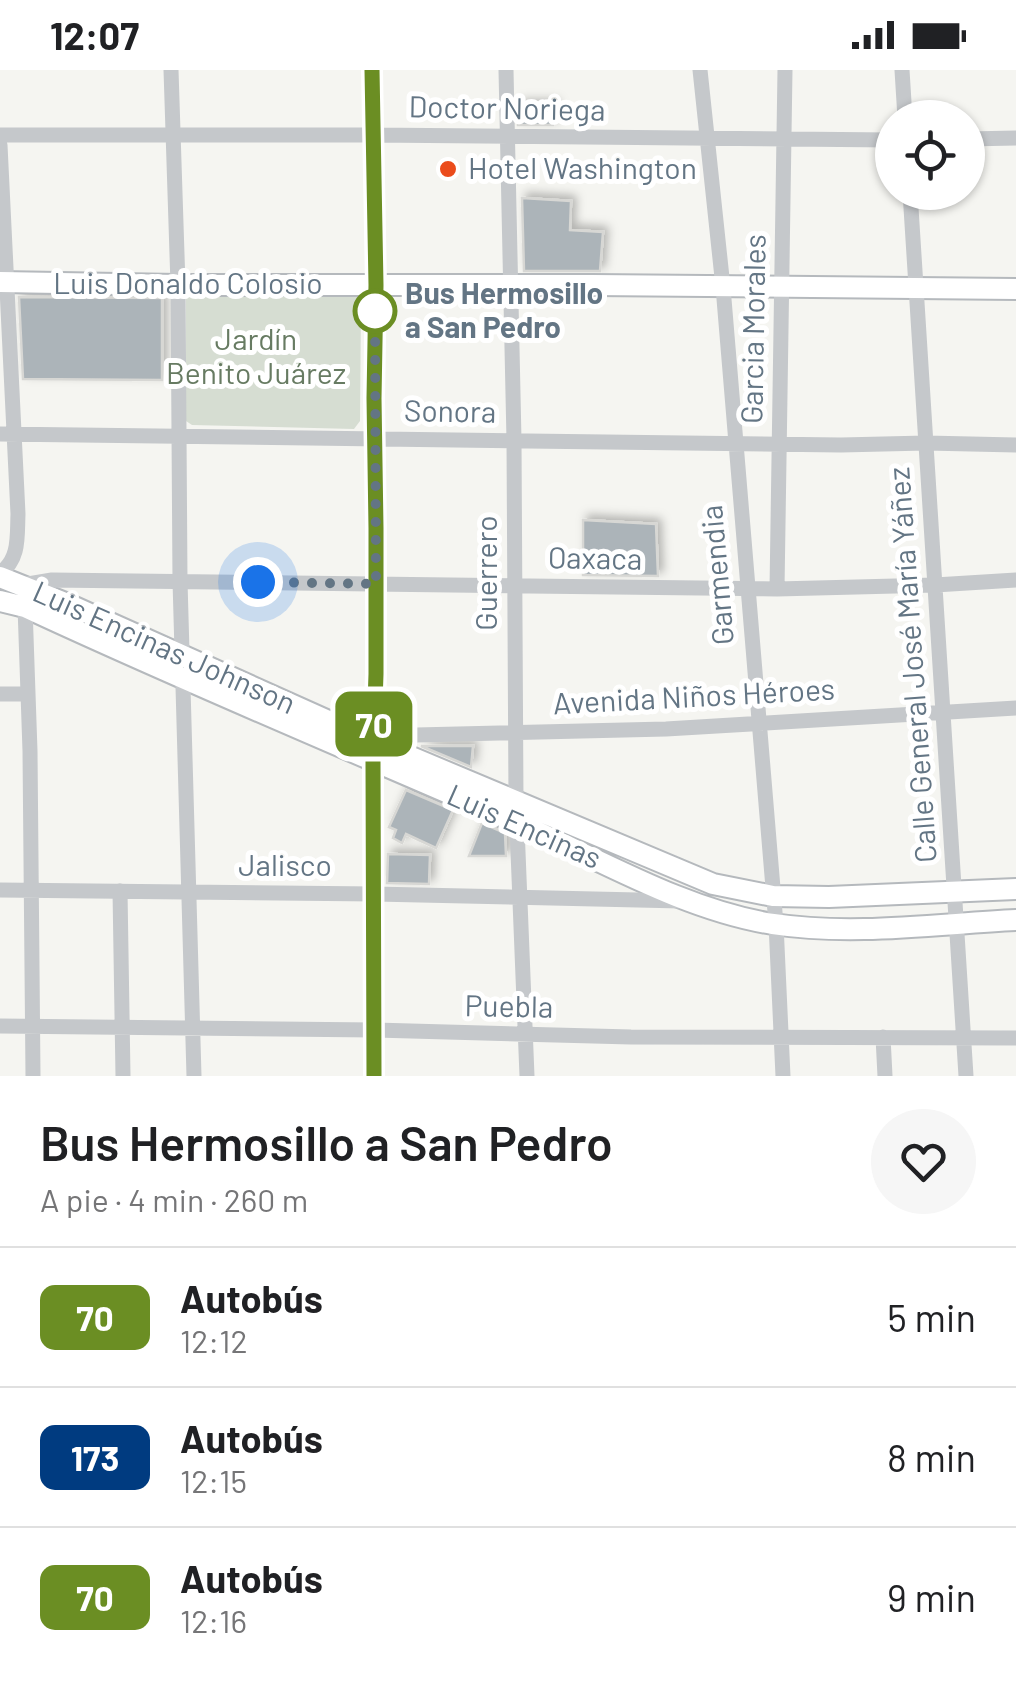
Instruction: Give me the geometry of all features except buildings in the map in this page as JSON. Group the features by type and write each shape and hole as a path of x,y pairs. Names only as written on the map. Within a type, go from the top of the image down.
{"main road":[{"name":"Luis Donaldo Colosio","path":"4,282 1016,289"},
{"name":"Luis Encinas Johnson","path":"0,575 183,668 373,746 455,774 516,812 713,884 773,896 829,897 1016,889"},
{"path":"0,602 25,607 183,668"},
{"name":"Luis Encinas","path":"516,812 690,901 751,920 854,929 1016,920"}],"street":[{"path":"171,70 194,1076"},
{"path":"372,70 376,285 374,1076"},
{"name":"Guerrero","path":"506,70 514,440 516,812 526,1076"},
{"name":"Garmendia","path":"700,70 723,287 776,925 783,1076"},
{"name":"Garcia Morales","path":"777,589 785,70"},
{"path":"902,70 904,100"},
{"name":"Doctor Noriega","path":"0,135 875,140"},
{"path":"985,139 1016,138"},
{"path":"0,145 7,434 18,514 16,551 0,575"},
{"name":"Calle General José María Yáñez","path":"911,210 966,1076"},
{"name":"Sonora","path":"7,434 1016,445"},
{"name":"Oaxaca","path":"22,586 52,580 777,589 1016,580"},
{"path":"25,607 33,1076"},
{"path":"0,694 28,694"},
{"name":"Avenida Niños Héroes","path":"373,746 516,733 666,729 1016,708"},
{"name":"Jalisco","path":"0,890 690,901"},
{"path":"120,891 123,1076"},
{"name":"Puebla","path":"0,1026 780,1039 1016,1038"},
{"path":"883,1038 885,1076"}],"green space":[{"name":"Jardín Benito Juárez","path":"192,290 358,293 360,421 354,429 192,425 186,421 186,297"}],"bus line":[{"name":"70","path":"372,70 376,285 374,1076"}],"place":[{"name":"Hotel Washington","path":"448,169"},
{"name":"Bus Hermosillo a San Pedro","path":"375,311"}],"route":[{"path":"258,582 376,584 375,311"}]}
